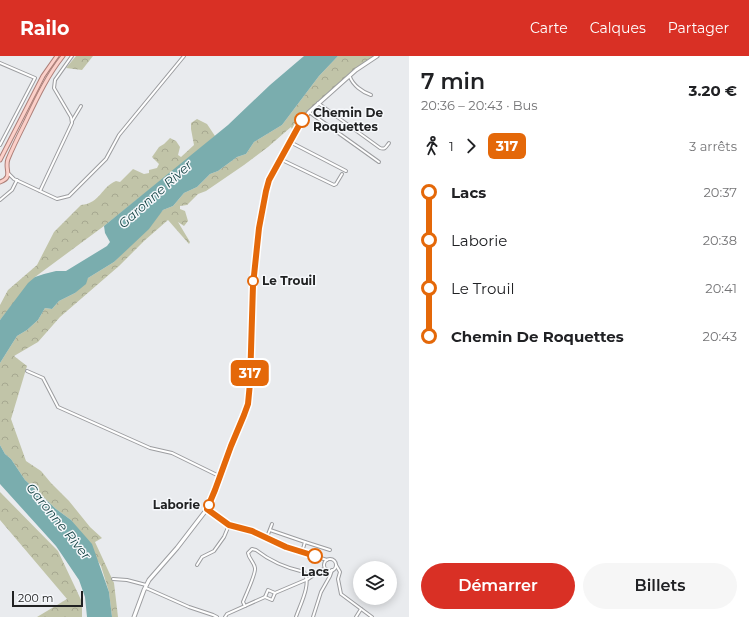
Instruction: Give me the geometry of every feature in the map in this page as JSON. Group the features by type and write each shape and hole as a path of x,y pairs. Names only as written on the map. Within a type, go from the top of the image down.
{"main road":[{"path":"0,182 6,178 8,173 6,166 0,161 43,76 57,56"},
{"path":"6,166 32,107 46,81 63,56"}],"street":[{"path":"72,56 55,80 54,88 72,121"},
{"path":"6,178 18,180 56,199 69,196 106,159 119,135 184,56"},
{"path":"134,617 145,586 207,509 248,404 250,383 252,297 259,228 269,180 302,120 318,103 349,76 377,56"},
{"path":"0,63 35,78 0,145"},
{"path":"349,76 354,84 366,94 371,95"},
{"path":"318,103 380,148 386,148 389,143"},
{"path":"40,191 72,121 81,106"},
{"path":"309,112 379,162"},
{"path":"290,142 346,171"},
{"path":"280,159 334,185 342,174"},
{"path":"8,173 14,179"},
{"path":"0,200 12,190 18,180"},
{"path":"27,371 43,378 58,407 150,448 172,453 219,476"},
{"path":"207,509 229,525 252,531 286,547 327,560 334,560 335,567 341,574 338,577 341,594 372,617"},
{"path":"267,537 272,524"},
{"path":"197,565 202,557 214,551 224,537 229,525"},
{"path":"270,530 330,550"},
{"path":"302,552 305,542"},
{"path":"245,606 243,602 255,572 254,565 248,556 248,553 252,549 286,567 304,572 308,579 307,586 296,617"},
{"path":"322,558 326,569 330,574"},
{"path":"313,617 321,592 335,567"},
{"path":"265,597 272,600 275,593 308,579 321,570 332,570"},
{"path":"112,579 128,580 145,586 189,607 217,617"},
{"path":"225,617 227,614 265,597 268,590 275,593"},
{"path":"356,617 361,609"},
{"path":"230,617 232,613"}],"green space":[{"path":"76,56 93,56 82,70 66,68"},
{"path":"338,56 377,56 356,70 314,107 294,134 291,127 244,165 206,191 198,194 187,205 180,206 180,209 185,211 188,221 184,226 178,222 190,242 189,244 168,220 119,266 60,317 38,342 14,356 27,366 11,419 26,461 41,471 69,501 90,527 102,538 95,542 114,583 118,617 112,617 109,592 101,566 71,520 56,509 25,480 0,445 0,363 17,336 27,330 38,320 45,308 52,309 59,301 75,293 88,278 114,262 163,210 173,206 184,193 197,187 210,174 218,171 237,157 246,154 254,142 282,125 319,76"},
{"path":"197,119 207,124 215,136 104,226 35,277 0,320 0,305 8,290 37,265 54,232 81,205 88,204 93,201 107,187 116,181 120,182 133,169 144,174 149,173 149,170 157,168 159,164 152,157 159,147 170,138 176,141 180,147 178,155 181,157 194,145 191,123"},
{"path":"0,492 58,551 82,602 82,617 37,617 67,599 0,520"}],"water":[{"name":"Garonne River","path":"304,56 338,56 319,76 282,125 254,142 246,154 237,157 218,171 210,174 197,187 184,193 173,206 163,210 149,229 114,262 88,278 86,284 75,293 59,301 52,309 45,308 38,320 27,330 17,336 0,363 0,320 28,283 35,277 44,274 56,271 66,271 107,246 110,242 105,233 104,226 228,125 270,85"},
{"name":"Garonne River","path":"0,445 25,480 56,509 71,520 92,544 109,592 112,617 87,617 85,597 79,580 56,546 0,484"}],"bus line":[{"name":"317","path":"302,120 269,180 266,191 259,228 253,285 248,404 207,509 229,525 261,534 286,547 315,556"}],"place":[{"name":"Chemin De Roquettes","path":"302,120"},
{"name":"Le Trouil","path":"253,281"},
{"name":"Laborie","path":"209,505"},
{"name":"Lacs","path":"315,556"}]}
